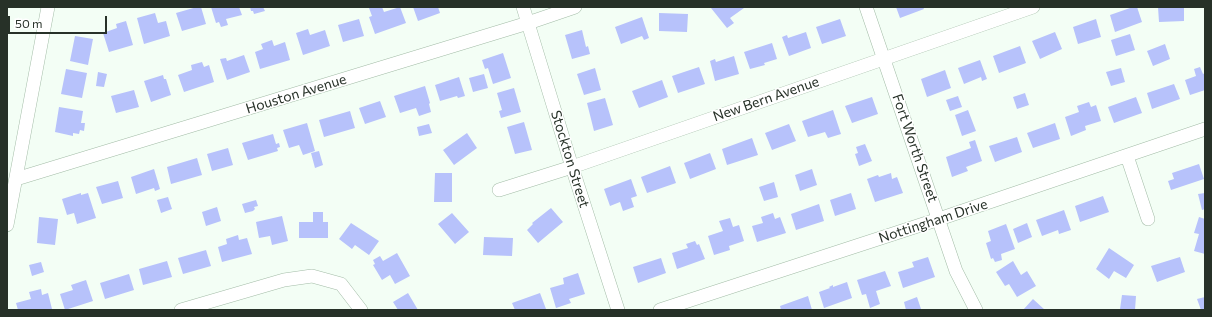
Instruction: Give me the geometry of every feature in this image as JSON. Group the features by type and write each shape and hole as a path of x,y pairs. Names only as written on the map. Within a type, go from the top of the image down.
{"street":[{"name":"Stockton Street","path":"523,7 618,310"},
{"name":"Houston Avenue","path":"16,179 528,23 575,7"},
{"name":"Fort Worth Street","path":"866,7 956,271 976,310"},
{"name":"New Bern Avenue","path":"499,190 572,167 1034,7"},
{"path":"7,225 50,8"},
{"name":"Nottingham Drive","path":"660,310 939,219 1205,129"},
{"path":"1127,156 1148,219"},
{"path":"181,310 284,280 312,276 341,284 361,310"}],"building":[{"path":"201,7 206,24 182,31 176,13"},
{"path":"211,7 239,7 242,15 226,19 228,25 221,27 219,22 216,23"},
{"path":"250,7 263,7 265,11 254,14"},
{"path":"382,7 384,12 400,7 406,23 375,34 369,17 372,16 369,8"},
{"path":"413,7 438,7 440,13 418,21"},
{"path":"896,7 923,7 924,9 900,18"},
{"path":"1137,7 1142,22 1115,32 1110,15"},
{"path":"1158,7 1184,7 1184,21 1159,22"},
{"path":"711,8 744,8 730,18 734,23 727,28"},
{"path":"155,13 158,23 166,21 170,36 144,44 137,18"},
{"path":"659,13 688,14 687,32 659,31"},
{"path":"642,17 649,38 644,40 642,36 621,44 615,27"},
{"path":"359,19 364,36 343,42 338,25"},
{"path":"840,19 846,36 822,44 816,27"},
{"path":"1096,19 1101,37 1078,44 1073,27"},
{"path":"126,21 133,45 109,52 103,33 117,28 116,24"},
{"path":"308,29 310,35 325,30 330,46 303,55 296,33"},
{"path":"582,30 586,47 588,46 590,54 572,59 565,35"},
{"path":"806,32 811,48 789,56 782,37 787,35 788,38"},
{"path":"1055,32 1062,49 1040,59 1032,41"},
{"path":"1130,34 1135,50 1116,56 1111,40"},
{"path":"75,36 93,39 88,65 70,61"},
{"path":"272,40 274,46 285,42 290,60 260,69 255,52 263,49 261,44"},
{"path":"772,43 777,59 764,63 765,65 750,69 744,52"},
{"path":"1165,44 1170,59 1153,66 1147,51"},
{"path":"1020,46 1026,63 999,73 993,56"},
{"path":"503,53 511,78 493,84 488,68 485,69 482,60"},
{"path":"244,55 250,72 227,80 220,59 226,58 227,61"},
{"path":"734,56 739,74 715,81 710,61 715,59 716,62"},
{"path":"980,60 987,79 982,81 981,77 964,84 958,68"},
{"path":"202,62 204,67 209,65 214,82 184,92 178,75 192,70 191,65"},
{"path":"699,67 705,84 678,93 672,76"},
{"path":"1200,67 1203,74 1205,73 1205,90 1190,95 1185,80 1196,76 1194,69"},
{"path":"595,68 601,90 584,95 577,74"},
{"path":"1121,68 1125,82 1111,86 1106,72"},
{"path":"66,69 87,73 82,98 61,94"},
{"path":"945,70 951,88 927,97 921,79"},
{"path":"98,72 107,74 104,87 96,86"},
{"path":"484,74 488,88 473,92 469,78"},
{"path":"163,75 164,79 166,79 171,95 151,102 144,81"},
{"path":"459,77 465,96 458,98 457,96 440,101 435,85"},
{"path":"662,80 668,97 639,108 632,91"},
{"path":"1174,84 1180,99 1152,109 1147,93"},
{"path":"425,86 431,112 419,116 416,108 400,113 394,96"},
{"path":"514,88 521,112 501,118 499,111 502,110 497,93"},
{"path":"134,90 139,107 116,113 111,96"},
{"path":"1025,93 1029,105 1017,109 1013,97"},
{"path":"958,96 962,107 950,111 946,100"},
{"path":"872,97 878,114 852,123 845,106"},
{"path":"1136,97 1142,113 1114,123 1108,107"},
{"path":"605,98 613,125 594,131 587,103"},
{"path":"380,101 386,117 365,124 359,108"},
{"path":"1089,102 1091,107 1096,105 1101,121 1085,126 1086,130 1071,136 1065,117 1079,112 1077,106"},
{"path":"59,107 83,111 81,123 85,123 84,131 80,130 79,134 73,133 73,136 55,132"},
{"path":"833,110 841,134 828,138 825,132 808,137 802,121"},
{"path":"968,110 976,131 962,136 955,115"},
{"path":"350,111 355,128 324,137 319,120"},
{"path":"524,122 532,150 515,154 507,127"},
{"path":"307,123 315,151 303,155 299,145 289,148 283,130"},
{"path":"1055,123 1060,139 1033,148 1027,133"},
{"path":"429,124 432,133 419,136 417,127"},
{"path":"789,124 796,141 772,150 765,133"},
{"path":"467,133 477,148 454,165 443,150"},
{"path":"273,134 276,144 279,143 280,147 277,148 278,151 248,160 242,143"},
{"path":"1017,137 1022,152 995,162 989,146"},
{"path":"752,138 758,155 727,165 722,149"},
{"path":"975,140 982,161 966,167 968,171 952,177 946,157 971,148 969,142"},
{"path":"865,144 872,161 859,166 855,154 858,153 856,147"},
{"path":"228,148 233,165 212,171 207,154"},
{"path":"319,151 323,165 315,168 311,153"},
{"path":"710,153 716,169 690,179 684,163"},
{"path":"197,158 202,175 171,184 167,167"},
{"path":"1199,164 1204,179 1171,190 1168,181 1174,179 1172,173"},
{"path":"670,166 676,183 647,193 641,177"},
{"path":"154,169 160,189 155,191 154,188 136,194 131,177"},
{"path":"812,169 817,185 800,191 795,175"},
{"path":"435,173 452,173 452,202 434,202"},
{"path":"891,173 892,179 897,177 903,193 875,202 867,179 878,175 879,177"},
{"path":"631,179 637,196 631,198 634,207 623,211 620,202 610,206 604,189"},
{"path":"118,181 123,198 102,204 96,187"},
{"path":"774,182 778,197 764,201 759,187"},
{"path":"81,193 81,195 88,193 96,218 77,224 74,213 67,215 62,199"},
{"path":"851,193 856,209 835,216 830,200"},
{"path":"1205,193 1205,209 1202,210 1198,194"},
{"path":"1103,196 1109,212 1080,222 1075,206"},
{"path":"168,197 172,209 161,213 157,200"},
{"path":"256,200 258,206 254,207 255,209 253,211 245,213 242,204"},
{"path":"819,204 824,221 796,230 791,214"},
{"path":"217,207 221,221 206,226 202,212"},
{"path":"551,208 563,222 538,243 527,230 533,224 532,223"},
{"path":"1064,210 1071,230 1059,234 1058,230 1042,236 1036,220"},
{"path":"313,212 323,212 323,222 328,222 328,238 299,238 299,222 313,222"},
{"path":"452,213 469,232 455,244 438,224"},
{"path":"773,213 775,219 780,217 786,233 757,242 752,226 763,223 761,217"},
{"path":"282,216 288,241 272,245 270,236 259,238 256,222"},
{"path":"39,217 58,219 55,245 37,243"},
{"path":"1199,217 1205,219 1205,254 1194,251 1199,234 1194,233"},
{"path":"730,218 733,227 739,225 744,241 729,246 730,250 714,255 708,236 723,231 719,221"},
{"path":"351,223 379,241 369,255 355,245 352,249 339,239"},
{"path":"1027,223 1032,237 1018,243 1013,229"},
{"path":"1006,224 1015,249 1001,254 1002,260 995,262 993,258 991,259 986,243 991,241 988,231"},
{"path":"238,235 239,240 247,238 252,254 222,262 218,247 227,244 226,239"},
{"path":"484,237 513,238 512,256 483,255"},
{"path":"695,241 697,245 699,244 705,259 677,269 672,253 688,248 686,244"},
{"path":"1109,248 1134,265 1126,278 1114,271 1109,279 1096,269"},
{"path":"206,250 211,266 183,274 178,258"},
{"path":"397,253 410,276 395,284 390,275 382,280 373,265 375,264 373,260 380,256 383,261"},
{"path":"928,257 935,277 903,288 898,272 914,267 912,262"},
{"path":"1180,257 1185,272 1157,282 1151,266"},
{"path":"661,258 666,273 638,283 633,267"},
{"path":"167,261 172,277 143,285 139,269"},
{"path":"1013,261 1021,275 1027,271 1036,286 1017,297 1009,284 1005,286 996,272"},
{"path":"41,262 44,272 32,276 29,265"},
{"path":"885,271 891,286 876,291 880,304 870,308 866,294 862,295 857,280"},
{"path":"578,273 585,294 569,299 571,303 556,308 550,288 564,284 563,278"},
{"path":"129,274 134,290 105,299 100,283"},
{"path":"86,280 93,301 65,310 60,294 73,290 71,285"},
{"path":"847,282 852,298 824,308 819,292 830,288 829,287 833,285 833,287"},
{"path":"41,289 42,295 48,293 52,309 18,310 16,303 31,299 29,292"},
{"path":"408,293 418,310 398,310 393,302"},
{"path":"540,293 546,309 515,310 512,303"},
{"path":"1122,295 1136,296 1135,310 1120,309"},
{"path":"808,296 812,310 781,310 780,306"},
{"path":"917,297 921,309 906,310 904,302"},
{"path":"1205,297 1205,310 1201,310 1197,299"},
{"path":"1033,299 1045,310 1023,310"}]}
